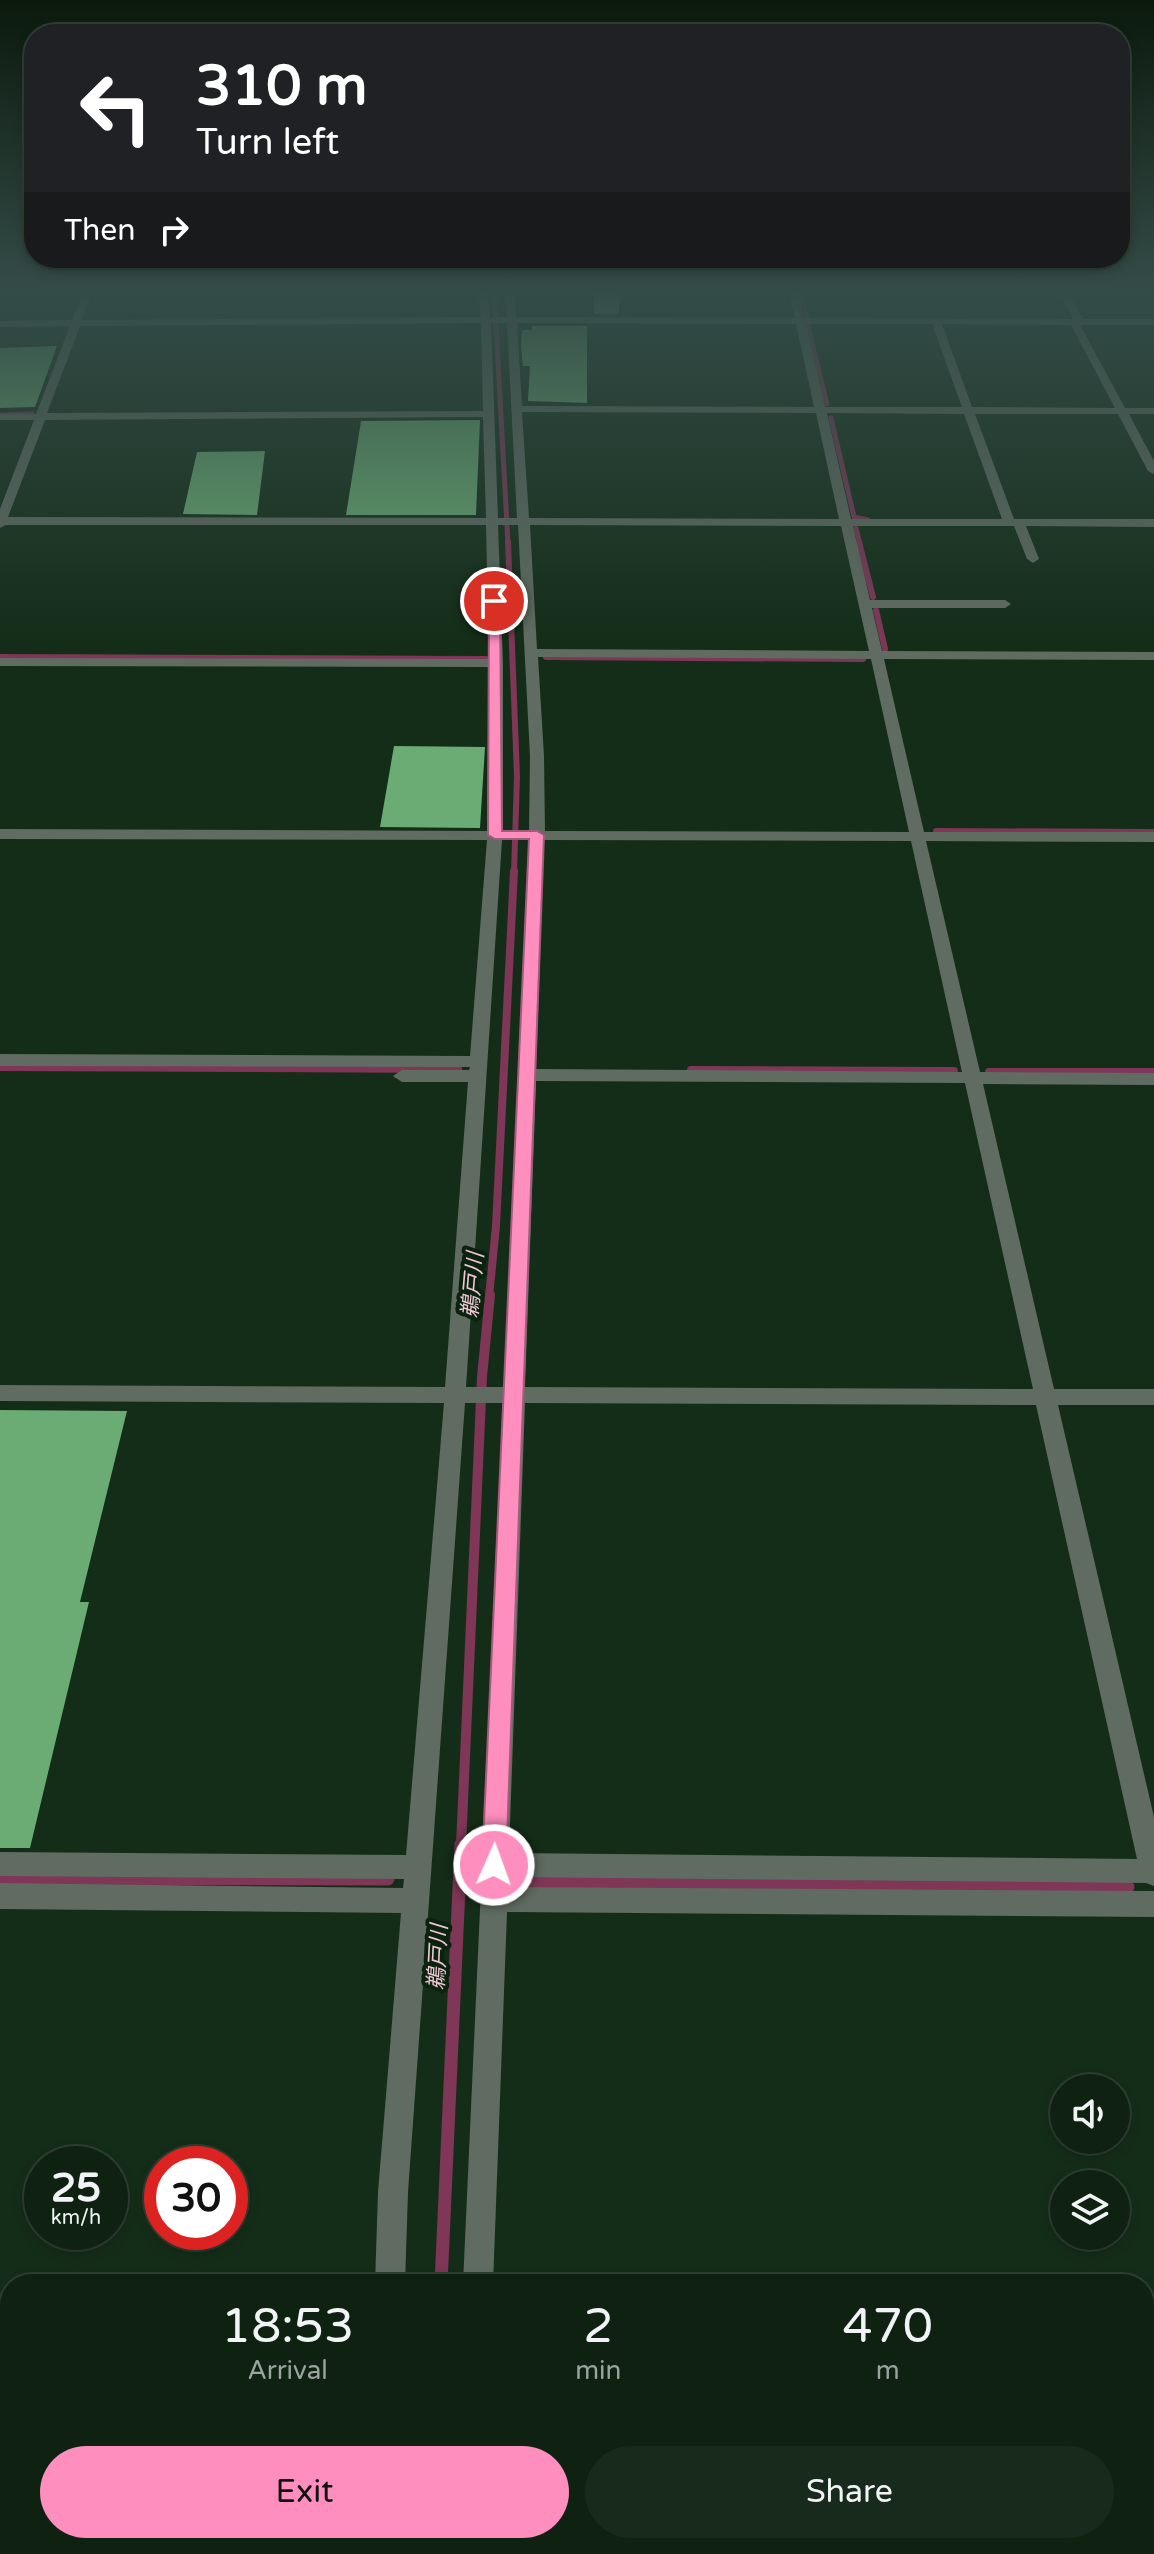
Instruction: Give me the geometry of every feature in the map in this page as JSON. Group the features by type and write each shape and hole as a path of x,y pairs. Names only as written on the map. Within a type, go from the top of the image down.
{"street":[{"path":"44,408 0,522 1154,523"},
{"path":"390,2274 394,2177 415,1901 460,1395 478,1069 498,835 495,521 489,408"},
{"path":"494,1865 1154,1872 821,408"},
{"path":"967,408 1014,523 1033,559"},
{"path":"1120,408 1154,471"},
{"path":"478,2274 507,1396 526,1069 537,756 521,521 518,411 1154,413"},
{"path":"0,414 489,412"},
{"path":"865,604 1005,604"},
{"path":"0,653 496,659"},
{"path":"532,657 1154,656"},
{"path":"877,658 1154,663"},
{"path":"0,662 496,659"},
{"path":"0,834 1154,837"},
{"path":"0,1060 478,1069"},
{"path":"526,1069 971,1071 1154,1066"},
{"path":"0,1074 478,1069"},
{"path":"971,1071 1154,1079"},
{"path":"0,1393 1154,1397"},
{"path":"0,1864 418,1867"},
{"path":"0,1896 415,1901"},
{"path":"493,1899 1154,1904"}],"building":[{"path":"480,420 476,515 346,515 361,421"},
{"path":"265,451 257,515 183,514 197,452"},
{"path":"394,746 485,747 480,828 380,827"},
{"path":"0,1410 127,1411 80,1602 89,1602 30,1848 0,1848"}],"waterway":[{"name":"鵜戸川","path":"501,408 508,544"},
{"path":"0,415 32,414"},
{"path":"831,418 854,517 868,520"},
{"path":"856,528 860,544"},
{"name":"鵜戸川","path":"508,542 517,776 514,873"},
{"path":"859,542 873,597"},
{"path":"876,610 885,649"},
{"path":"0,657 486,659"},
{"path":"546,657 863,659"},
{"path":"936,831 1154,832"},
{"name":"鵜戸川","path":"489,1297 496,1226 514,871"},
{"path":"0,1067 458,1069"},
{"path":"691,1070 954,1071"},
{"path":"989,1072 1154,1072"},
{"name":"鵜戸川","path":"461,1846 482,1377 490,1295"},
{"name":"鵜戸川","path":"441,2274 461,1844"},
{"path":"0,1878 388,1879"},
{"path":"521,1881 1128,1887"}],"route":[{"path":"494,601 495,835 537,835 494,1865"}]}
